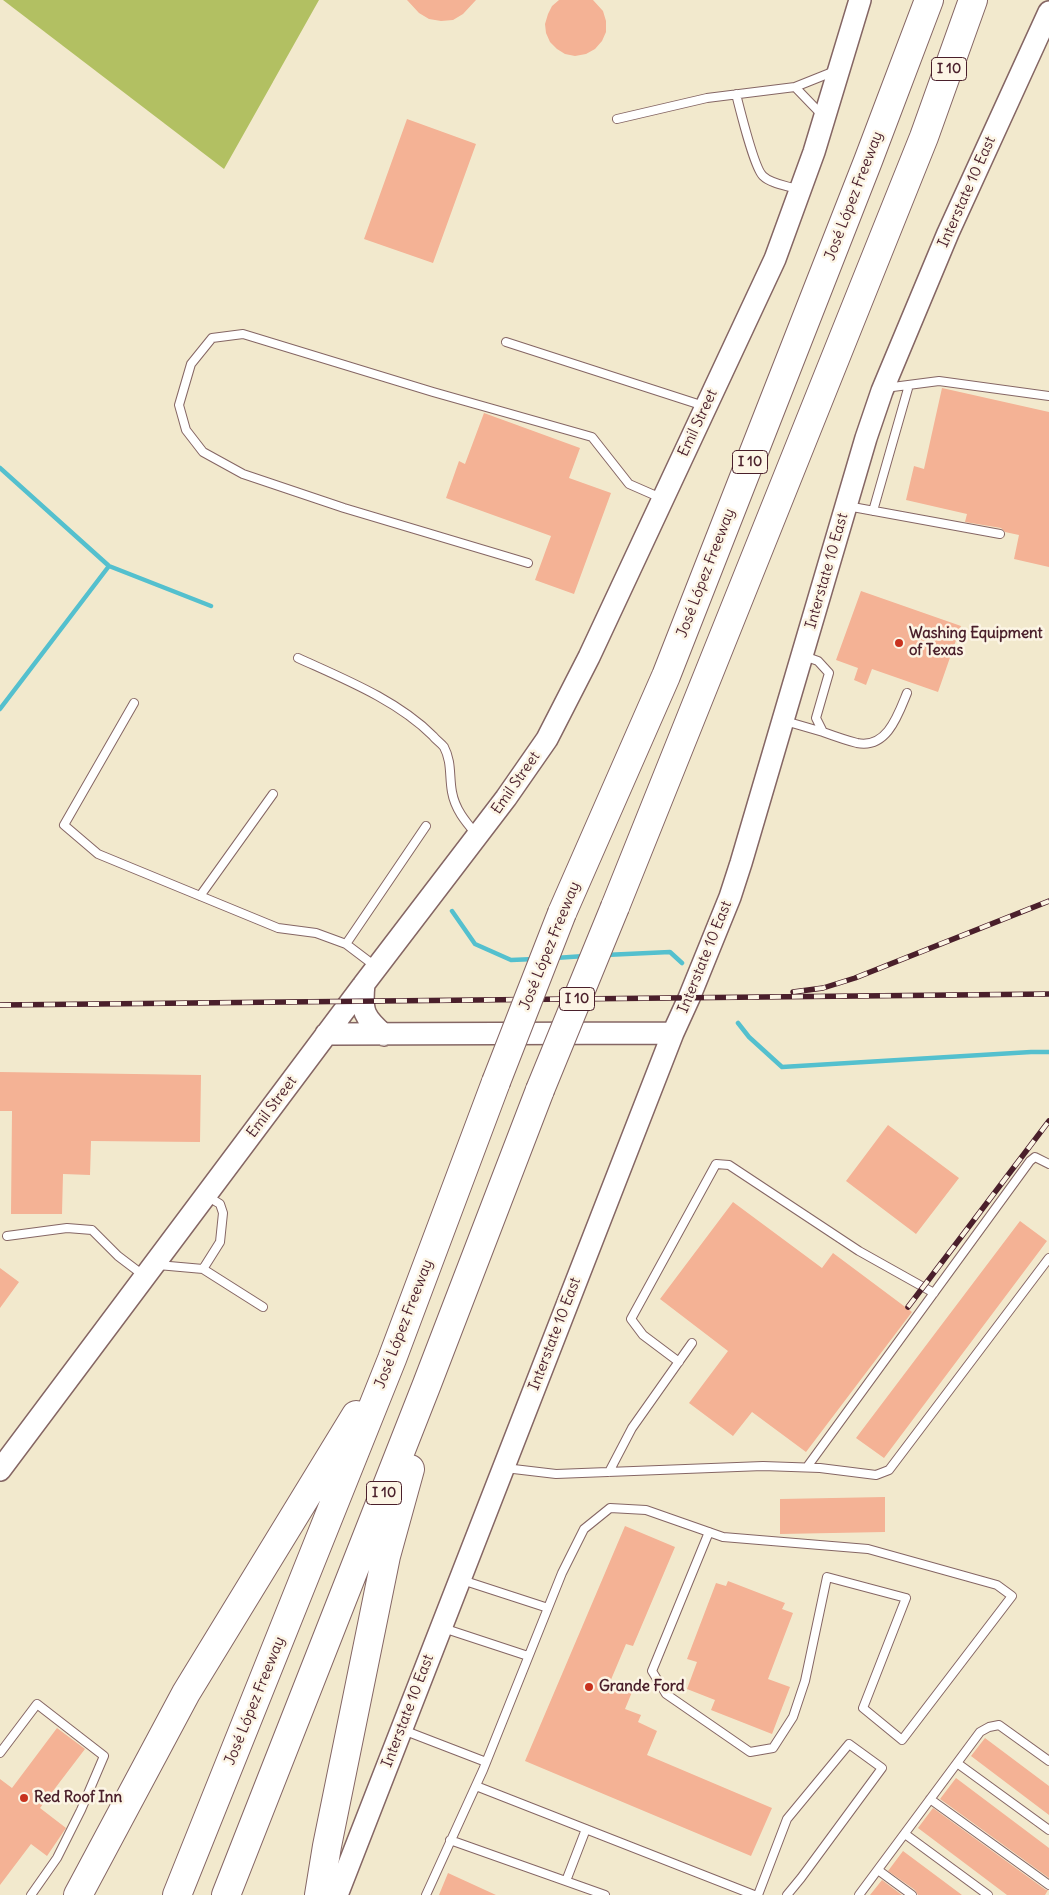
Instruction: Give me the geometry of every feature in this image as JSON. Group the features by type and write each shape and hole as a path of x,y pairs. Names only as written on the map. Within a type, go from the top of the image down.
{"highway":[{"name":"I 10","path":"226,1895 427,1384 540,1090 924,137 973,0"},
{"path":"924,137 986,0"},
{"name":"José López Freeway","path":"177,1895 392,1359 562,913 666,676 928,2"},
{"path":"78,1895 186,1693 331,1454 392,1359"},
{"path":"319,1895 327,1846 386,1556 407,1482 427,1384"}],"main road":[{"name":"Emil Street","path":"0,1470 326,1034 506,798 547,739 564,708 775,259 824,117 860,0"},
{"name":"Interstate 10 East","path":"337,1895 673,1033 730,897 866,438 883,388 948,233 1049,12"},
{"path":"364,984 363,1012 369,1022 384,1035"},
{"path":"326,1034 673,1033"}],"lane":[{"path":"617,119 707,98 795,88 839,69"},
{"path":"795,88 824,117"},
{"path":"736,94 753,153 762,175 767,179 800,190"},
{"path":"528,563 344,508 243,474 204,452 186,430 179,405 191,364 212,338 243,334 433,392 592,437 629,484 663,499"},
{"path":"506,342 706,406"},
{"path":"883,388 939,381 1049,396"},
{"path":"873,511 909,385"},
{"path":"846,506 1000,534"},
{"path":"802,656 818,661 830,673 816,718 823,732"},
{"path":"298,658 350,681 405,713 426,729 443,746 451,766 452,792 459,813 477,836"},
{"path":"783,720 859,743 876,741 894,725 907,693"},
{"path":"134,703 64,825 98,854 278,928 316,933 346,944 377,967"},
{"path":"200,896 273,794"},
{"path":"346,944 426,826"},
{"path":"807,1467 1030,1161 1036,1157 1049,1164"},
{"path":"678,1362 643,1335 631,1319 716,1164 729,1164 860,1251 934,1293"},
{"path":"203,1269 220,1242 223,1213 220,1204 206,1194"},
{"path":"6,1236 67,1228 92,1230 118,1256 149,1270 203,1269 263,1307"},
{"path":"503,1468 556,1474 763,1466 807,1467 876,1475 889,1470 1049,1258"},
{"path":"609,1472 632,1428 692,1343"},
{"path":"426,1895 476,1786 562,1573 584,1529 610,1508 646,1510 710,1532 722,1537 868,1549 997,1586 1012,1596 902,1740 863,1708 906,1598 827,1577 805,1681 793,1717 773,1748 750,1752 666,1694 652,1671 710,1532"},
{"path":"460,1579 548,1608"},
{"path":"441,1627 528,1656"},
{"path":"0,1753 37,1704 104,1756 81,1810 56,1858 31,1895"},
{"path":"859,1895 980,1732 989,1726 999,1725 1049,1761"},
{"path":"401,1729 486,1762"},
{"path":"476,1786 756,1895 787,1820 849,1744 882,1768 802,1878 787,1895"},
{"path":"957,1763 1049,1830"},
{"path":"930,1799 1049,1885"},
{"path":"566,1881 586,1829"},
{"path":"905,1834 988,1895"},
{"path":"450,1840 605,1895"},
{"path":"878,1870 912,1895"}],"green space":[{"path":"3,0 319,0 224,169"}],"building":[{"path":"407,0 476,0 463,14 453,20 441,21 429,19 419,13"},
{"path":"559,0 593,0 603,11 606,21 606,32 602,41 595,49 586,54 575,56 565,54 550,42 545,24 552,6"},
{"path":"407,119 476,144 433,263 364,239"},
{"path":"942,388 1049,412 1049,567 1014,559 1019,535 1005,532 1001,528 965,522 967,514 906,500 914,466 924,469"},
{"path":"484,413 580,448 569,478 611,493 574,594 535,580 551,536 446,498 459,461 465,464"},
{"name":"Washing Equipment of Texas","path":"861,591 961,626 938,692 872,669 866,685 854,680 858,668 836,660"},
{"path":"0,1072 201,1075 200,1142 91,1141 90,1175 63,1174 62,1214 11,1214 12,1111 0,1111"},
{"path":"888,1125 959,1178 916,1234 846,1181"},
{"path":"733,1202 822,1268 833,1253 912,1312 806,1452 752,1412 733,1436 689,1403 728,1351 660,1299"},
{"path":"1020,1221 1047,1241 884,1458 856,1438"},
{"path":"0,1268 19,1282 0,1308"},
{"path":"885,1497 885,1532 780,1534 780,1499"},
{"name":"Grande Ford","path":"625,1526 675,1547 633,1646 626,1644 610,1682 632,1692 625,1709 641,1715 638,1722 657,1731 647,1755 772,1808 751,1856 525,1761"},
{"path":"728,1581 785,1603 782,1609 793,1613 768,1679 790,1687 772,1734 711,1710 715,1700 687,1689 697,1662 687,1659 716,1583 726,1586"},
{"name":"Red Roof Inn","path":"57,1728 85,1749 40,1808 66,1828 47,1856 31,1844 0,1885 0,1779 12,1788"},
{"path":"985,1738 1049,1786 1049,1815 971,1756"},
{"path":"956,1778 1049,1848 1049,1878 940,1799"},
{"path":"933,1808 1048,1890 1045,1895 1007,1895 918,1828"},
{"path":"903,1851 962,1895 918,1895 915,1890 888,1871"},
{"path":"448,1873 496,1895 439,1895"},
{"path":"882,1880 902,1895 870,1895"}],"waterway":[{"path":"0,468 109,566 211,606"},
{"path":"0,709 109,566"},
{"path":"452,911 475,944 511,960 535,959"},
{"path":"605,955 670,952 682,963"},
{"path":"555,958 585,956"},
{"path":"738,1023 749,1037 782,1067 1049,1052"}],"railway":[{"path":"793,992 823,988 855,978 1049,901"},
{"path":"0,1005 1049,994"},
{"path":"908,1307 1049,1121"}],"place":[{"name":"Washing Equipment of Texas","path":"899,643"},
{"name":"Grande Ford","path":"589,1687"},
{"name":"Red Roof Inn","path":"24,1798"}]}
